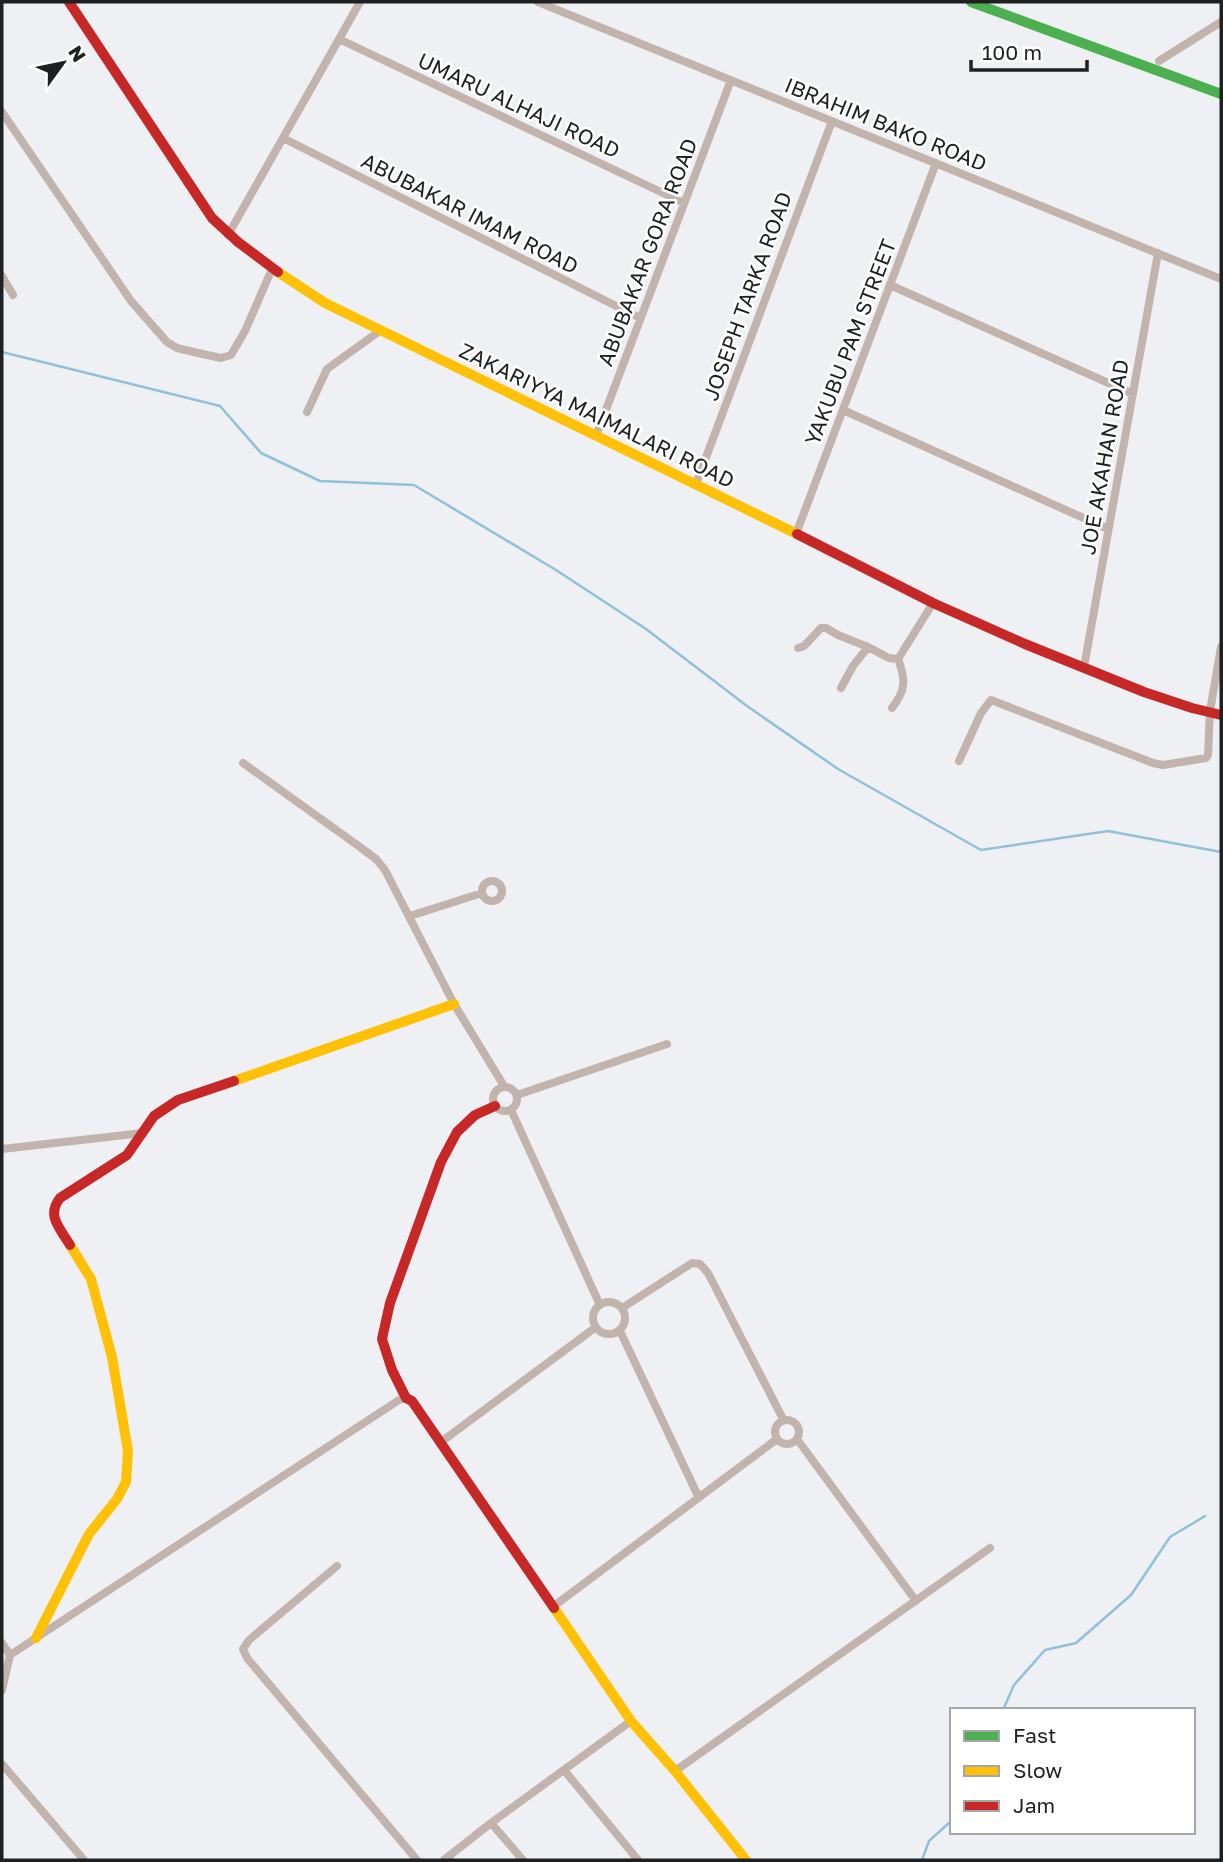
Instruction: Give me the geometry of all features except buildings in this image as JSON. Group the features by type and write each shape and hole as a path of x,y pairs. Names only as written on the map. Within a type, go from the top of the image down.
{"main road":[{"name":"ZAKARIYYA MAIMALARI ROAD","path":"69,2 212,218 228,235 272,269 325,303 933,603 1144,692 1216,713"},
{"path":"971,2 1159,61 1221,84"},
{"path":"998,2 1221,94"},
{"path":"36,1638 89,1534 117,1499 126,1482 128,1451 112,1357 91,1279 54,1220 54,1206 63,1196 127,1155 154,1116 178,1100 454,1004"},
{"path":"495,1106 475,1115 457,1132 440,1162 390,1303 382,1339 392,1370 406,1398 412,1401 631,1721 675,1770 747,1860"}],"street":[{"path":"228,235 360,2"},
{"name":"IBRAHIM BAKO ROAD","path":"538,2 550,4 1221,279"},
{"path":"1159,61 1221,22"},
{"name":"UMARU ALHAJI ROAD","path":"339,39 684,203"},
{"name":"ABUBAKAR GORA ROAD","path":"596,436 730,80"},
{"path":"2,111 131,301 171,345 221,358 231,355 245,331 272,269"},
{"name":"JOSEPH TARKA ROAD","path":"696,484 832,121"},
{"name":"ABUBAKAR IMAM ROAD","path":"283,138 640,318"},
{"name":"YAKUBU PAM STREET","path":"796,534 936,163"},
{"name":"JOE AKAHAN ROAD","path":"1084,667 1158,253"},
{"path":"2,276 13,295"},
{"path":"890,285 1133,394"},
{"path":"307,412 327,369 381,330"},
{"path":"843,410 1108,529"},
{"path":"892,708 903,692 904,681 898,659 933,603"},
{"path":"798,648 804,646 821,628 826,628 889,658 898,659"},
{"path":"841,688 868,647"},
{"path":"959,761 981,713 991,701 1153,763 1163,765 1206,758 1216,713 1221,647"},
{"path":"243,763 376,859 385,870 454,1004 504,1086 514,1090 517,1095 515,1106 505,1111 495,1106 493,1096 495,1091 504,1086"},
{"path":"410,916 482,893"},
{"path":"517,1095 667,1044"},
{"path":"511,1110 600,1305"},
{"path":"2,1149 143,1133"},
{"path":"622,1308 692,1263 700,1264 708,1273 783,1419"},
{"path":"615,1303 622,1308 625,1320 620,1331 607,1334 600,1331 593,1315 600,1305 615,1303"},
{"path":"440,1442 596,1326"},
{"path":"620,1331 699,1498"},
{"path":"2,1690 10,1655 388,1407 406,1398"},
{"path":"783,1419 791,1419 797,1424 797,1439 791,1444 783,1444 776,1439 774,1432 783,1419"},
{"path":"554,1606 776,1439"},
{"path":"797,1439 916,1601"},
{"path":"675,1770 990,1548"},
{"path":"337,1566 249,1640 243,1649 247,1658 418,1860"},
{"path":"2,1643 10,1655"},
{"path":"444,1860 631,1721"},
{"path":"2,1764 84,1860"},
{"path":"564,1770 638,1860"},
{"path":"491,1823 523,1860"}],"waterway":[{"path":"2,352 220,406 261,453 320,481 414,485 556,570 646,629 747,706 838,769 981,850 1108,831 1221,852"},
{"path":"1004,1708 1014,1685 1045,1650 1076,1643 1131,1595 1170,1537 1205,1516"},
{"path":"922,1860 929,1841 950,1822"}],"traffic: fast":[{"path":"971,2 1221,94"}],"traffic: slow":[{"path":"278,272 325,303 797,534"},
{"path":"234,1081 454,1004"},
{"path":"36,1638 89,1534 117,1499 126,1482 128,1451 112,1357 91,1279 70,1245"},
{"path":"554,1608 631,1721 746,1860"}],"traffic: jam":[{"path":"69,2 212,218 238,242 278,272"},
{"path":"797,534 933,603 1025,644 1144,692 1221,715"},
{"path":"70,1245 54,1216 60,1198 127,1155 154,1116 178,1100 234,1081"},
{"path":"495,1106 475,1115 457,1132 441,1162 390,1303 382,1339 392,1370 406,1398 412,1401 554,1608"}]}
